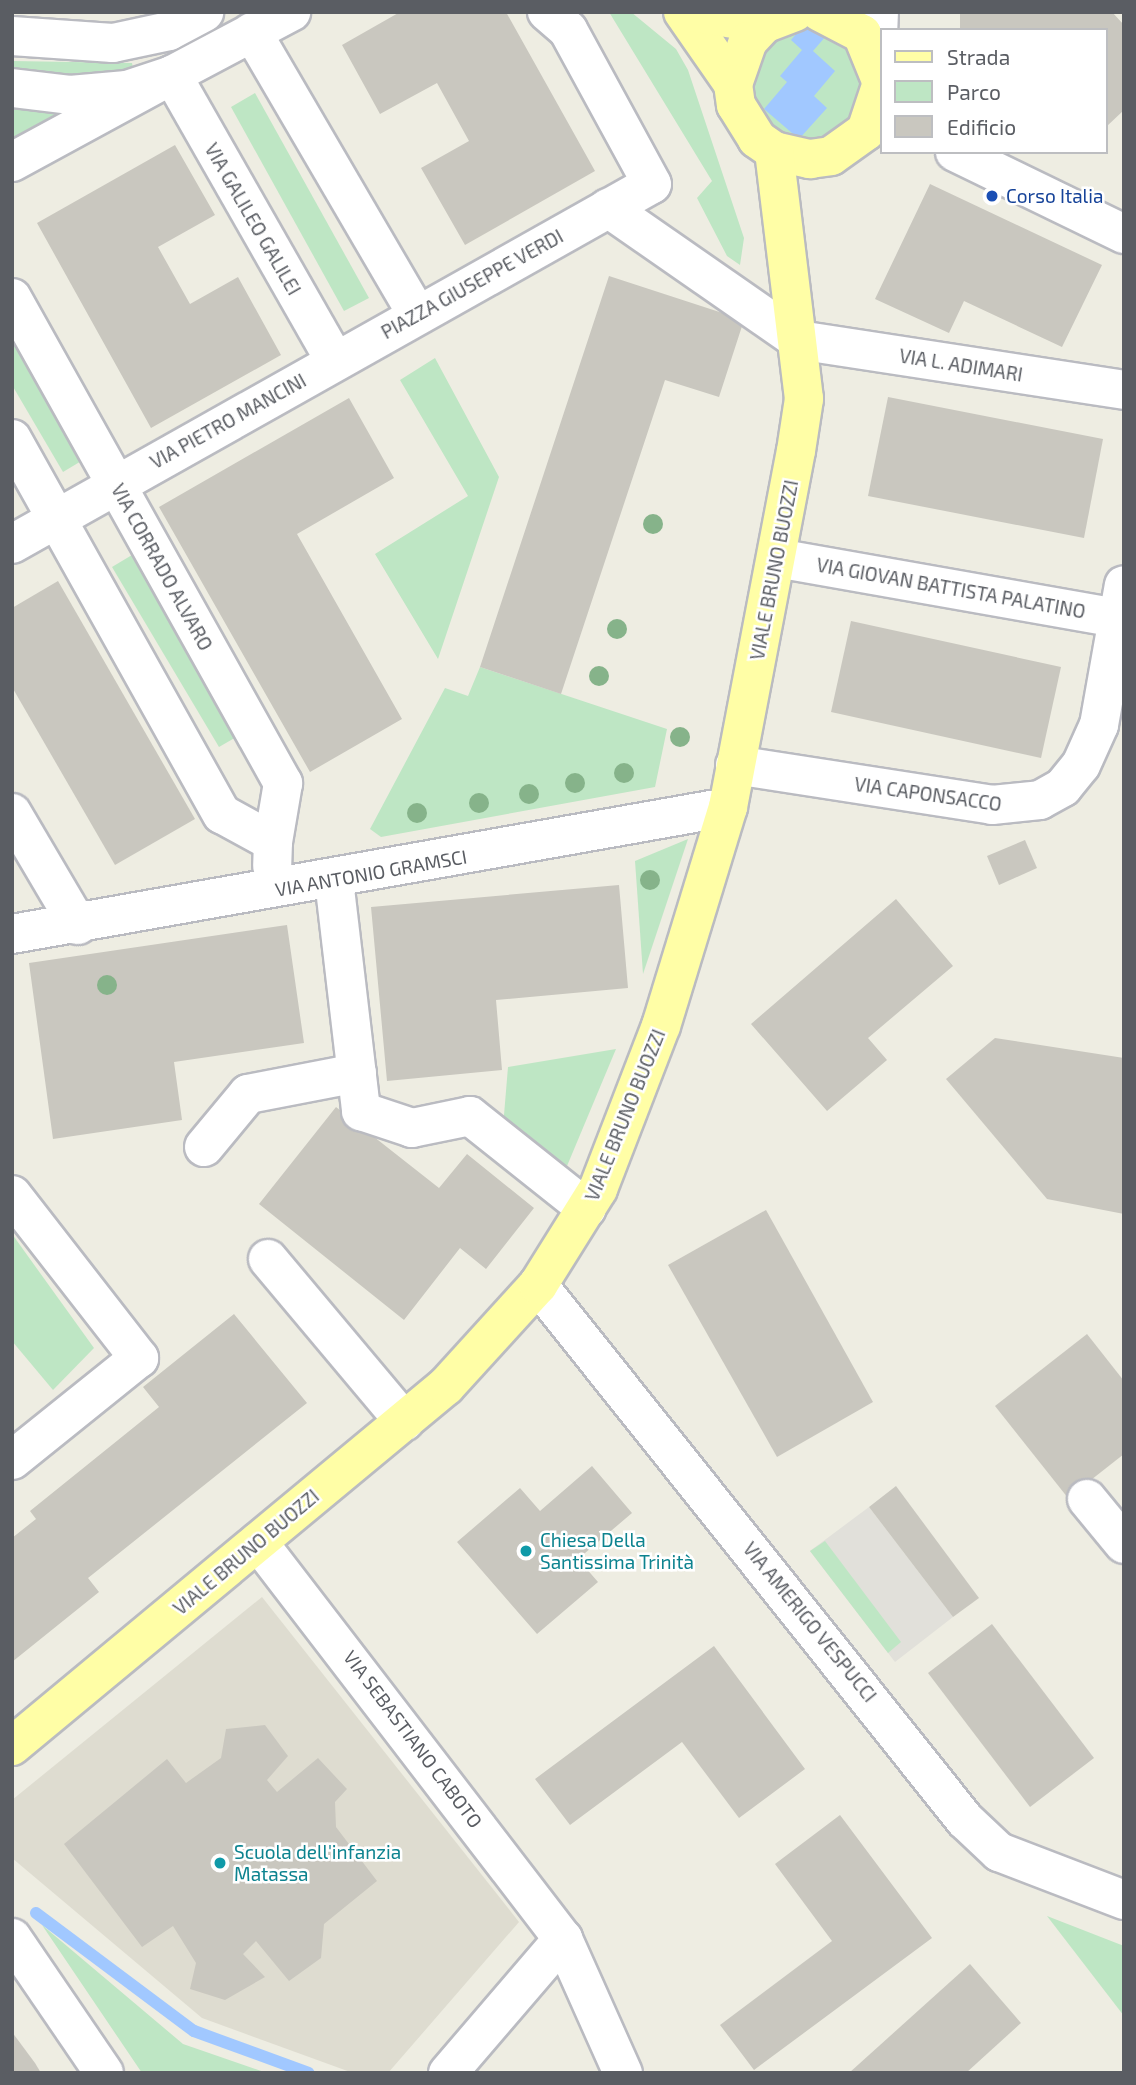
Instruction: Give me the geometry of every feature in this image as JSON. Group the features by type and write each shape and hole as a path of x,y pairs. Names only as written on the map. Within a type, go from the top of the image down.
{"main road":[{"path":"683,12 733,84 744,124 792,155 831,156 874,132 880,101"},
{"path":"690,12 780,18"},
{"path":"820,12 848,22 877,59 880,87"},
{"path":"733,84 737,61 780,18"},
{"name":"VIALE BRUNO BUOZZI","path":"12,1746 446,1386 538,1285 587,1209 661,1026 728,807 778,558 804,399 786,248 792,155"}],"street":[{"path":"12,36 113,43 169,31 204,12"},
{"path":"12,162 290,12"},
{"name":"PIAZZA GIUSEPPE VERDI","path":"335,361 652,184 568,30 547,12"},
{"path":"877,59 879,12"},
{"path":"252,32 417,314"},
{"path":"12,88 101,95 172,75"},
{"name":"VIA GALILEO GALILEI","path":"172,75 335,361"},
{"path":"959,154 1124,234"},
{"path":"608,208 798,340"},
{"name":"VIA CORRADO ALVARO","path":"12,298 283,783 274,842 271,891"},
{"name":"VIA L. ADIMARI","path":"798,340 1124,390"},
{"name":"VIA PIETRO MANCINI","path":"12,544 335,361"},
{"path":"12,439 222,814 274,842"},
{"name":"VIA GIOVAN BATTISTA PALATINO","path":"778,558 1122,607"},
{"name":"VIA CAPONSACCO","path":"736,765 992,805 1040,800 1063,787 1099,725 1122,607"},
{"name":"VIA ANTONIO GRAMSCI","path":"12,934 334,880 728,807"},
{"path":"12,813 78,925"},
{"path":"334,880 361,1111 412,1128 470,1116 587,1209"},
{"path":"204,1147 248,1094 357,1073"},
{"path":"12,1195 139,1358 12,1460"},
{"path":"268,1259 404,1421"},
{"name":"VIA AMERIGO VESPUCCI","path":"538,1285 965,1820 999,1852 1122,1890"},
{"path":"1087,1499 1124,1544"},
{"name":"VIA SEBASTIANO CABOTO","path":"258,1542 563,1939 623,2073"},
{"path":"12,1938 104,2073"},
{"path":"448,2073 563,1939"}],"shaded area":[{"path":"869,1507 953,1617 895,1662 810,1551"},
{"path":"262,1597 519,1922 388,2073 353,2073 202,2018 12,1858 12,1800"}],"green space":[{"path":"609,12 631,12 676,49 688,70 744,238 740,265 727,256 697,198 712,181"},
{"path":"836,28 872,78 848,135 791,145 750,105 750,66 774,33"},
{"path":"12,61 132,63 134,73 95,78 12,74"},
{"path":"255,93 369,298 344,311 231,107"},
{"path":"12,101 69,107 12,138"},
{"path":"12,340 83,460 63,472 12,385"},
{"path":"435,358 499,477 438,659 375,554 468,496 400,380"},
{"path":"132,555 238,736 219,747 112,567"},
{"path":"480,667 667,729 655,787 381,837 370,829 445,688 468,696"},
{"path":"688,839 643,974 635,861"},
{"path":"616,1049 567,1166 503,1127 508,1067"},
{"path":"12,1234 94,1348 53,1390 12,1341"},
{"path":"825,1541 901,1642 888,1653 810,1551"},
{"path":"1047,1916 1124,1946 1124,2016"},
{"path":"42,1925 183,2044 267,2073 142,2073"}],"water":[{"path":"808,20 826,36 813,51 835,71 814,96 827,108 799,139 764,109 787,82 780,76 802,50 791,40"}],"building":[{"path":"400,12 506,12 595,171 465,245 421,168 469,141 437,83 380,114 342,45"},
{"path":"960,12 1112,12 1124,25 1124,110 1108,125 1108,28 960,28"},
{"path":"175,145 215,215 158,247 190,304 238,277 281,355 151,428 37,223"},
{"path":"930,184 1102,265 1062,347 964,301 949,333 875,299"},
{"path":"609,276 744,320 719,397 665,380 561,694 480,667"},
{"path":"888,397 1103,439 1084,538 868,496"},
{"path":"349,398 394,478 297,534 402,719 310,772 159,507"},
{"path":"58,581 195,819 115,865 12,687 12,608"},
{"path":"851,621 1061,667 1041,758 831,712"},
{"path":"1025,840 1037,868 999,885 987,856"},
{"path":"619,885 628,988 496,1000 502,1070 387,1081 371,907"},
{"path":"896,899 953,966 868,1038 887,1060 827,1111 751,1024"},
{"path":"287,925 304,1043 174,1062 182,1120 53,1139 29,963"},
{"path":"995,1038 1124,1058 1124,1214 1047,1199 946,1079"},
{"path":"336,1107 439,1188 467,1154 534,1208 486,1269 460,1248 404,1320 259,1204"},
{"path":"766,1210 873,1402 777,1457 668,1265"},
{"path":"234,1314 307,1403 88,1578 99,1592 12,1662 12,1538 36,1519 30,1511 159,1407 143,1387"},
{"path":"1087,1334 1124,1381 1124,1454 1068,1498 995,1406"},
{"name":"Chiesa Della Santissima Trinità","path":"592,1466 632,1513 578,1559 598,1582 537,1634 457,1542 520,1488 540,1511"},
{"path":"896,1486 979,1598 953,1617 869,1507"},
{"path":"992,1624 1094,1758 1030,1807 928,1673"},
{"path":"714,1646 805,1769 739,1818 682,1742 570,1825 535,1779"},
{"name":"Scuola dell'infanzia Matassa","path":"265,1725 288,1756 267,1780 277,1792 318,1758 347,1789 335,1802 336,1827 377,1881 324,1924 321,1958 289,1981 256,1941 243,1954 265,1977 225,2000 190,1989 196,1963 173,1926 142,1947 64,1844 167,1759 186,1783 221,1758 226,1729"},
{"path":"840,1815 932,1938 754,2070 720,2025 832,1941 775,1864"},
{"path":"970,1964 1021,2023 966,2073 849,2073"},
{"path":"12,2032 35,2063 41,2073 12,2073"}],"waterway":[{"path":"36,1913 194,2031 309,2073"}],"place":[{"name":"Corso Italia","path":"992,196"},
{"name":"Chiesa Della Santissima Trinità","path":"526,1551"},
{"name":"Scuola dell'infanzia Matassa","path":"220,1863"}]}
